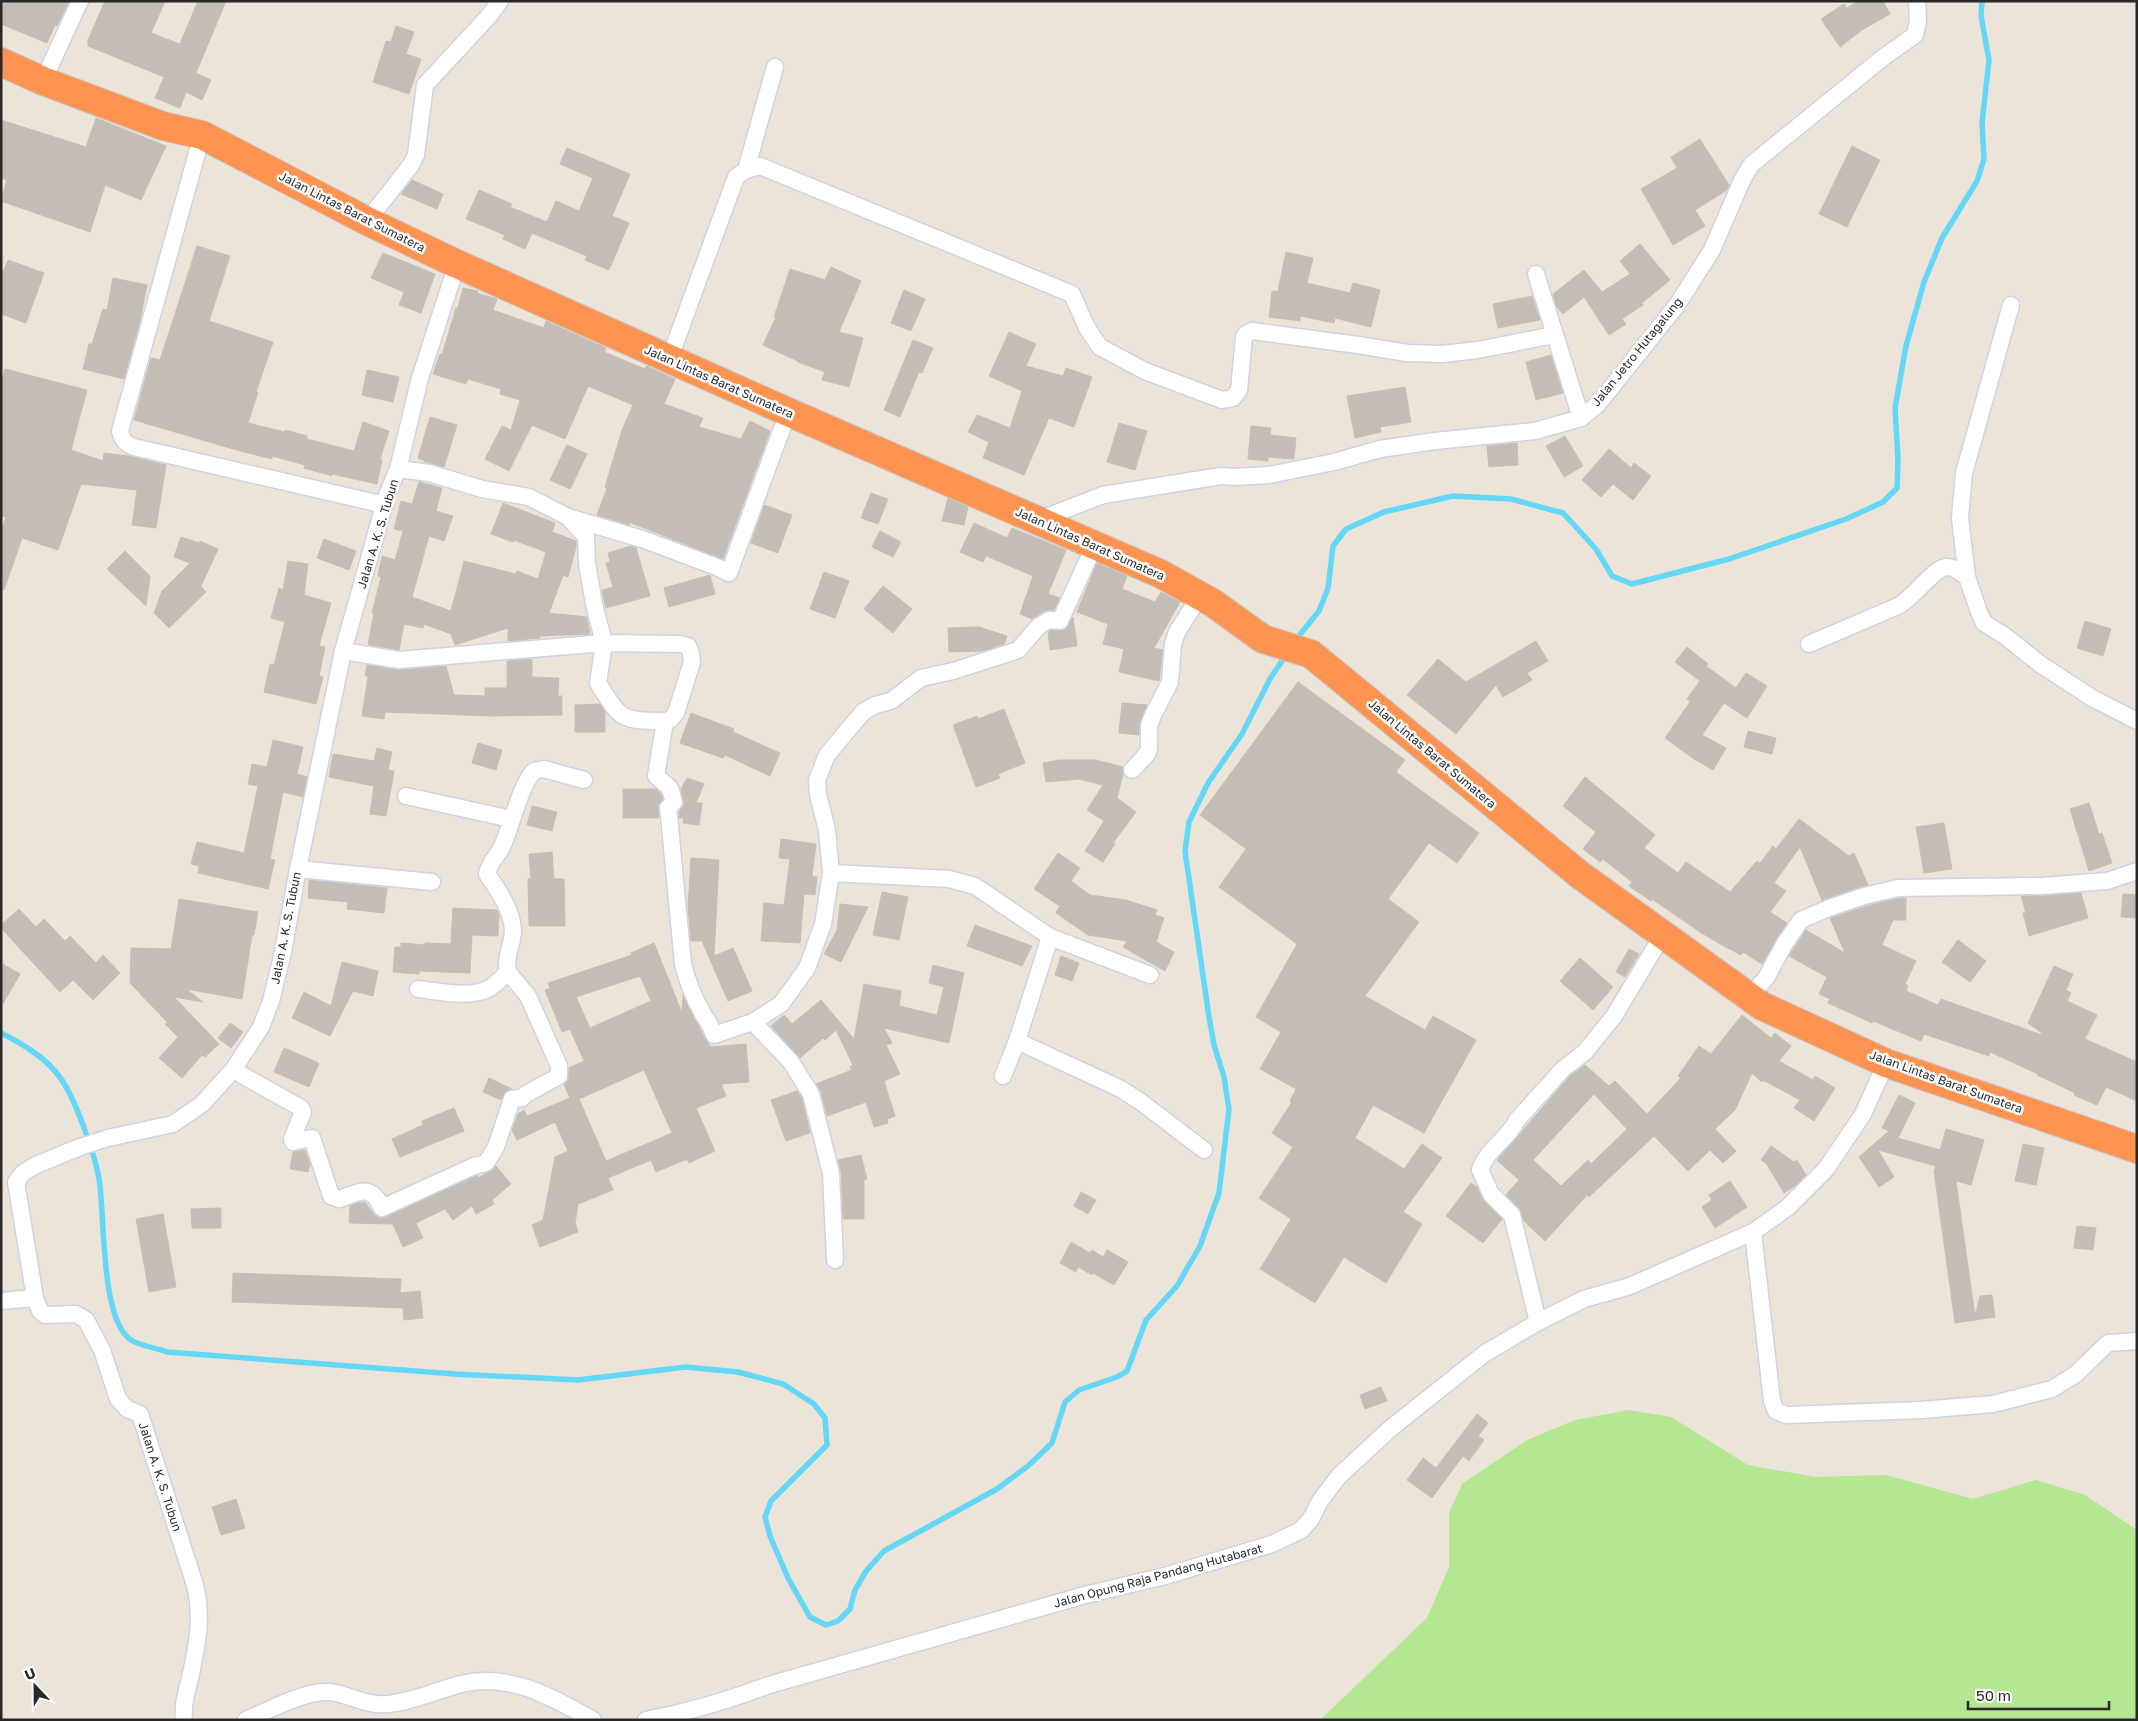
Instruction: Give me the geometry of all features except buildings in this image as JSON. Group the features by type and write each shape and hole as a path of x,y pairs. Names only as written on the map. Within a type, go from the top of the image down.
{"highway":[{"name":"Jalan Lintas Barat Sumatera","path":"1,62 43,81 163,126 202,135 367,221 457,264 669,360 1161,574 1200,596 1263,639 1311,654 1580,875 1662,936 1762,1006 1886,1063 2137,1149"}],"street":[{"path":"43,81 80,1"},
{"path":"367,221 411,165 416,155 425,85 490,16 500,1"},
{"name":"Jalan Jetro Hutagalung","path":"1036,521 1103,495 1221,476 1269,475 1334,462 1380,449 1435,441 1535,431 1580,418 1598,404 1677,306 1712,250 1743,178 1752,164 1885,56 1915,35 1918,20 1917,1"},
{"path":"746,170 775,67"},
{"path":"202,135 120,432 122,439 128,445 385,505"},
{"path":"669,360 736,178 746,170 760,166 1072,294 1086,328 1100,347 1145,370 1222,400 1233,398 1239,390 1244,338 1248,332 1252,331 1358,345 1407,354 1442,354 1478,350 1554,335"},
{"name":"Jalan A. K. S. Tubun","path":"184,1720 184,1702 198,1643 200,1603 140,1414 128,1409 118,1399 102,1350 86,1320 76,1314 45,1315 40,1310 35,1298 16,1182 23,1173 36,1165 80,1147 108,1138 173,1124 202,1104 233,1070 261,1027 271,1000 283,952 298,869 343,652 385,505 398,469 420,378 457,264"},
{"path":"1536,274 1580,418"},
{"path":"2012,305 1964,473 1960,518 1967,577 1984,623 2005,636 2040,664 2077,688 2137,721"},
{"path":"398,469 430,473 482,489 529,498 568,517 644,540 729,573 788,412"},
{"path":"343,652 399,660 604,643 680,644 688,646 692,662 676,714 671,719 665,721 635,721 624,718 615,711 598,683 604,643 588,571 586,537 568,517"},
{"path":"665,721 656,776 670,788 674,802 668,808 683,964 687,979 704,1016 709,1020 714,1035 753,1022 781,1004 807,968 824,924 831,873 827,830 818,795 818,780 827,755 863,712 875,705 891,701 921,678 953,671 1018,650 1039,626 1049,620 1060,621 1095,544"},
{"path":"1809,644 1898,606 1910,598 1924,583 1942,569 1953,568 1967,577"},
{"path":"1132,770 1148,754 1149,726 1170,682 1173,644 1177,632 1200,596"},
{"path":"233,1070 301,1108 303,1118 292,1139 293,1142 312,1138 331,1196 339,1199 358,1191 363,1191 373,1196 382,1208 474,1166 486,1163 496,1147 512,1099 522,1098 559,1076 559,1066 528,996 508,972 506,964 513,930 504,900 487,874 488,868 501,847 511,819 534,771 544,769 584,780"},
{"path":"406,796 511,819"},
{"path":"298,869 432,882"},
{"path":"1749,997 1766,978 1785,943 1801,920 1855,899 1898,888 2043,886 2107,881 2137,872"},
{"path":"831,873 949,879 963,882 975,886 1050,937 1150,975"},
{"path":"1538,1322 1512,1215 1491,1194 1480,1170 1485,1157 1512,1130 1517,1120 1563,1069 1585,1052 1614,1016 1662,936"},
{"path":"1003,1076 1017,1041 1050,937"},
{"path":"418,989 462,993 482,991 489,988 508,972"},
{"path":"753,1022 791,1062 810,1094 831,1174 835,1260"},
{"path":"1017,1041 1121,1088 1204,1150"},
{"name":"Jalan Opung Raja Pandang Hutabarat","path":"646,1720 698,1708 778,1682 1272,1544 1301,1530 1311,1519 1320,1501 1339,1476 1391,1428 1484,1354 1538,1322 1584,1299 1630,1286 1753,1232 1787,1208 1826,1169 1863,1114 1886,1063"},
{"path":"1753,1232 1772,1401 1776,1410 1786,1415 1921,1410 1993,1404 2052,1389 2076,1374 2108,1343 2137,1340"},
{"path":"1,1301 35,1298"},
{"path":"246,1720 302,1697 321,1692 336,1693 368,1704 388,1704 462,1684 494,1680 517,1684 593,1720"}],"green space":[{"path":"1629,1410 1671,1417 1748,1465 1816,1477 1886,1475 1973,1499 2036,1480 2085,1495 2137,1530 2137,1720 1320,1720 1427,1618 1449,1567 1449,1513 1462,1484 1527,1440 1575,1420"}],"waterway":[{"path":"1294,642 1319,611 1328,588 1333,546 1346,529 1384,512 1453,496 1511,499 1563,513 1596,549 1612,576 1632,584 1729,559 1846,519 1883,502 1897,488 1898,459 1895,408 1906,346 1924,282 1942,238 1977,181 1984,159 1982,123 1989,60 1981,16 1982,1"},
{"path":"1,1033 47,1062 65,1085 77,1111 93,1154 99,1178 106,1265 114,1311 121,1329 131,1340 167,1352 455,1374 578,1380 686,1367 738,1372 783,1384 814,1404 825,1418 827,1445 771,1501 765,1517 770,1536 788,1578 810,1617 826,1625 838,1621 850,1609 855,1590 866,1571 884,1551 997,1489 1028,1466 1052,1443 1065,1402 1079,1390 1117,1377 1127,1371 1146,1320 1177,1286 1200,1246 1219,1193 1229,1109 1224,1077 1214,1045 1209,1017 1185,851 1189,822 1208,783 1242,734 1271,677 1287,654"}]}
